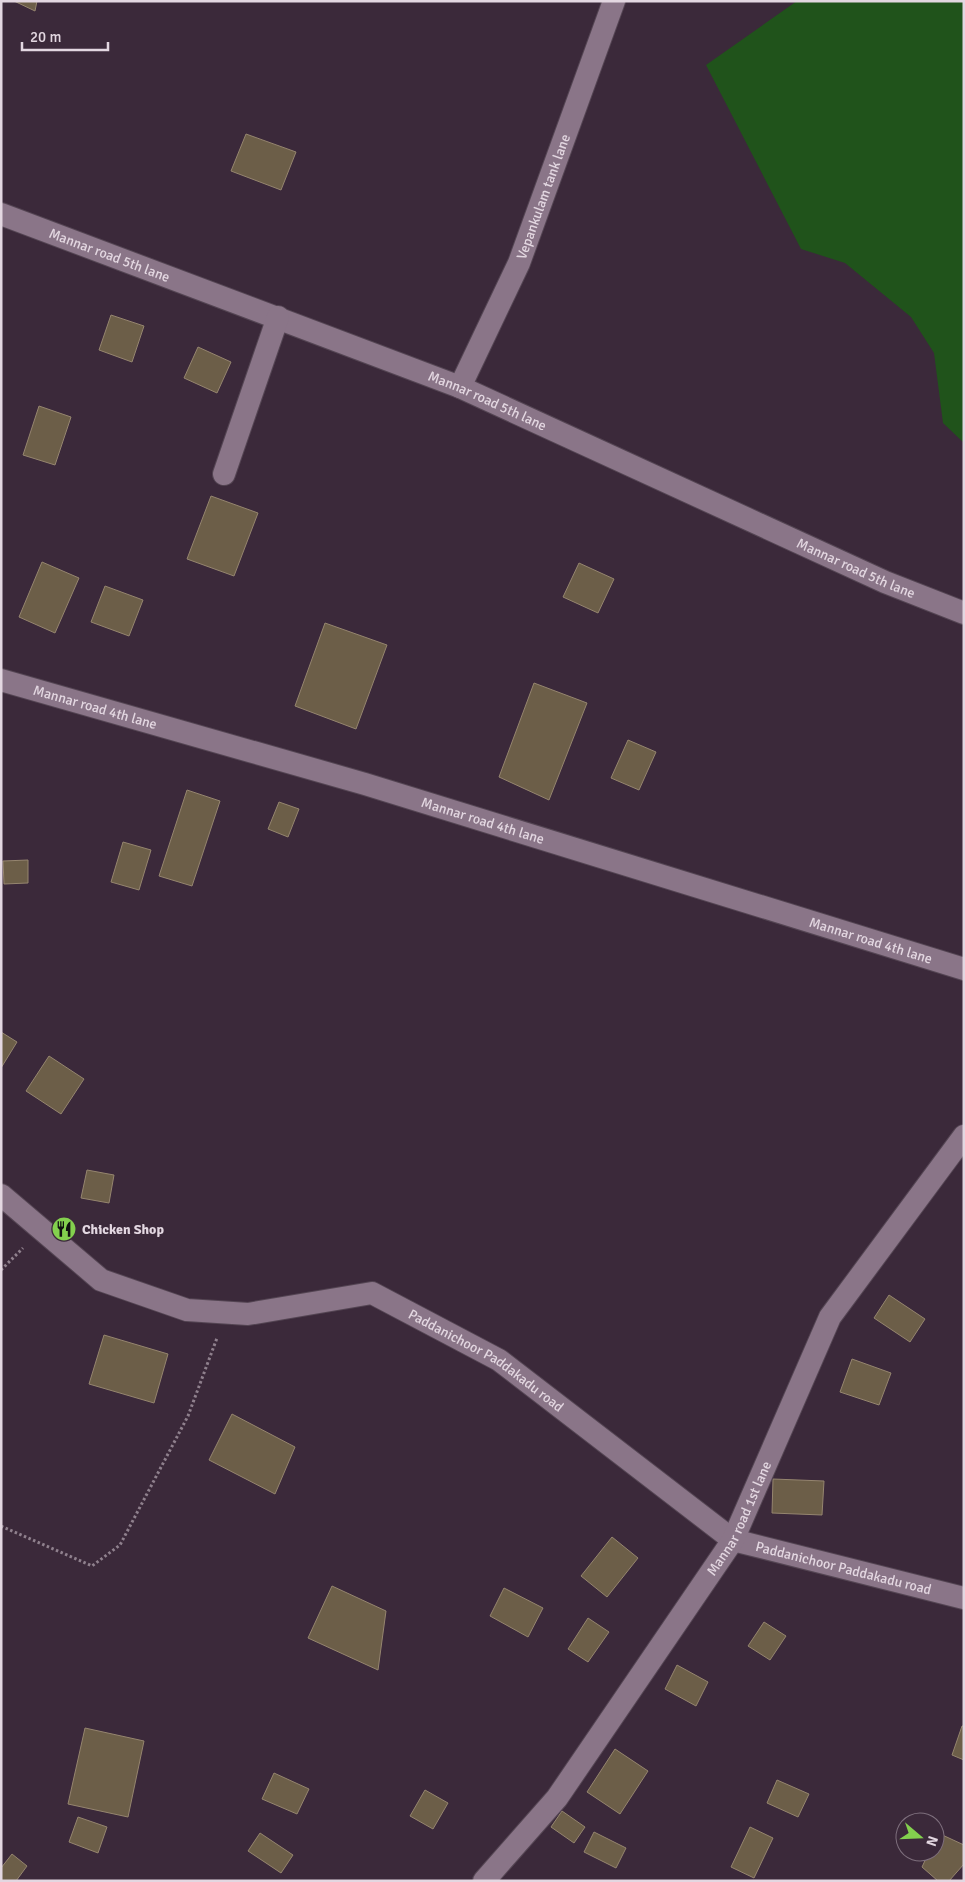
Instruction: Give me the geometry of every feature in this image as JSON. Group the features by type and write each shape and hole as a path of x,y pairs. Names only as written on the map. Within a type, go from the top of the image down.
{"street":[{"name":"Vepankulam tank lane","path":"460,387 519,263 614,1"},
{"name":"Mannar road 5th lane","path":"1,214 460,387 885,582 964,613"},
{"path":"224,474 278,317"},
{"name":"Mannar road 4th lane","path":"1,680 365,784 964,969"},
{"name":"Mannar road 1st lane","path":"484,1881 557,1798 734,1540 830,1317 964,1136"},
{"name":"Paddanichoor Paddakadu road","path":"1,1195 100,1280 187,1310 248,1314 372,1293 498,1360 734,1540 964,1598"}],"path":[{"path":"1,1270 41,1230"},
{"path":"1,1526 92,1566 120,1546 188,1416 227,1312"}],"green space":[{"path":"797,1 964,1 964,443 943,423 934,353 911,317 845,263 801,249 706,65"}],"building":[{"path":"14,1 37,1 35,11"},
{"path":"246,134 296,152 281,190 231,171"},
{"path":"111,315 144,326 132,362 99,350"},
{"path":"198,347 231,362 217,393 184,378"},
{"path":"39,406 71,417 55,465 23,455"},
{"path":"211,496 258,513 234,576 187,559"},
{"path":"42,562 79,578 55,633 19,617"},
{"path":"579,563 614,579 598,613 563,597"},
{"path":"105,586 143,600 129,636 91,622"},
{"path":"325,623 387,645 356,729 295,706"},
{"path":"534,683 587,703 549,800 499,777"},
{"path":"628,740 656,752 639,790 611,778"},
{"path":"187,790 220,801 192,886 159,876"},
{"path":"279,802 299,809 288,837 268,829"},
{"path":"123,842 151,850 139,890 111,882"},
{"path":"28,860 28,883 4,884 3,861"},
{"path":"1,1032 17,1042 1,1068"},
{"path":"49,1056 84,1079 61,1114 26,1091"},
{"path":"87,1170 114,1175 109,1203 81,1198"},
{"path":"889,1295 925,1319 910,1342 874,1318"},
{"path":"104,1335 168,1354 154,1403 89,1384"},
{"path":"852,1359 891,1373 879,1405 840,1392"},
{"path":"232,1414 295,1447 275,1494 209,1460"},
{"path":"773,1479 824,1481 822,1515 772,1513"},
{"path":"612,1537 638,1558 607,1597 581,1576"},
{"path":"332,1586 386,1611 378,1670 308,1638"},
{"path":"504,1588 543,1608 528,1637 490,1616"},
{"path":"588,1618 609,1632 588,1662 568,1649"},
{"path":"764,1622 786,1636 770,1660 748,1646"},
{"path":"677,1665 708,1682 696,1706 665,1689"},
{"path":"962,1726 964,1726 964,1760 952,1755"},
{"path":"85,1728 144,1741 128,1817 68,1804"},
{"path":"615,1749 648,1771 620,1814 587,1792"},
{"path":"274,1773 309,1789 297,1814 262,1799"},
{"path":"777,1780 809,1794 798,1817 767,1803"},
{"path":"425,1790 448,1803 433,1829 410,1816"},
{"path":"562,1811 585,1827 574,1843 551,1827"},
{"path":"78,1817 107,1827 98,1853 69,1842"},
{"path":"750,1827 773,1838 754,1878 731,1867"},
{"path":"594,1832 626,1848 616,1868 584,1852"},
{"path":"260,1833 293,1855 281,1873 248,1851"},
{"path":"945,1836 964,1845 964,1864 949,1881 938,1881 922,1867 924,1862 945,1862"},
{"path":"12,1854 27,1866 16,1881 1,1881 1,1868"}],"place":[{"name":"Chicken Shop","path":"64,1229"}]}
